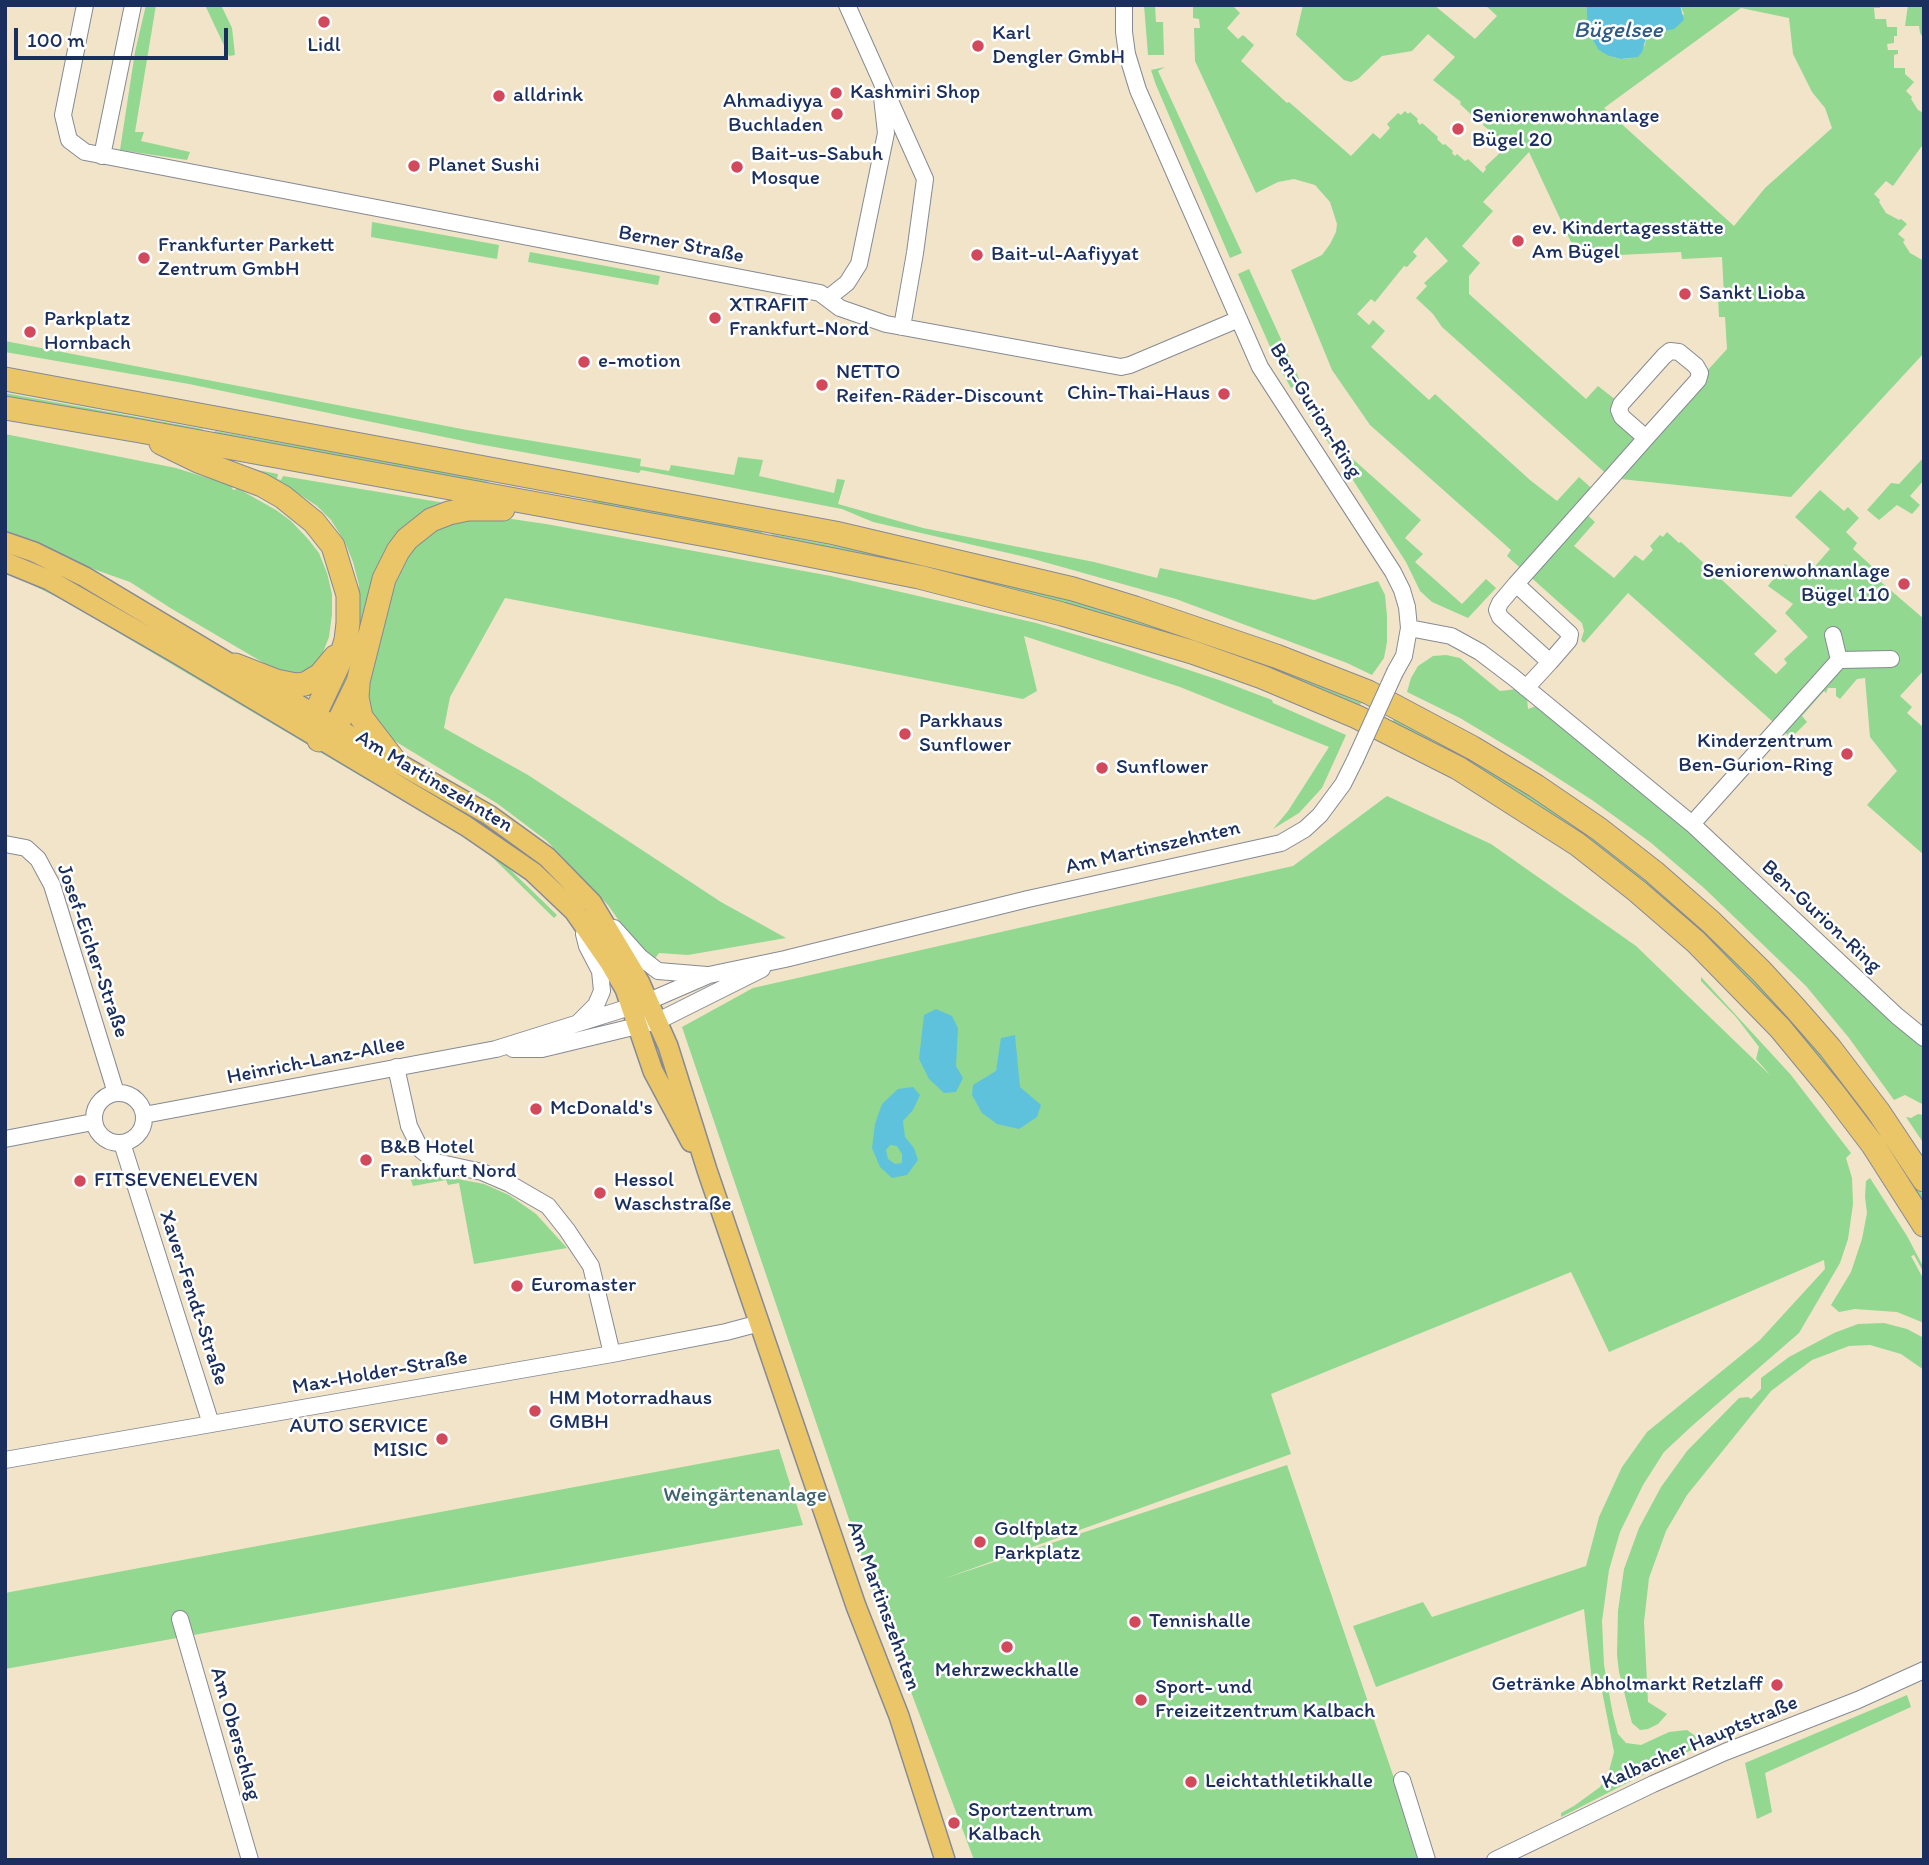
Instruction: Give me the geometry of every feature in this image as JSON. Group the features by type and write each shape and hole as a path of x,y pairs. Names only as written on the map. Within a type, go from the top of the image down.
{"highway":[{"path":"5,379 835,533 1086,593 1213,634 1368,692 1473,748 1536,786 1599,829 1711,922 1761,971 1830,1048 1878,1111 1924,1180"},
{"path":"5,408 566,510 919,578 1129,632 1262,677 1357,717 1458,768 1577,844 1696,942 1780,1028 1832,1091 1873,1144 1924,1225"},
{"path":"140,431 198,461 262,485 300,509 314,522 333,546 344,575 348,608 346,640 339,663 315,714 327,733 358,682"},
{"path":"394,760 361,717 357,697 358,682 387,573 398,551 418,529 449,513 468,509 566,510"},
{"path":"235,666 286,684 305,684 328,668 346,640"}],"main road":[{"path":"5,542 34,552 85,577 315,714"},
{"name":"Am Martinszehnten","path":"5,562 70,591 327,733 505,850 552,889 581,921 640,1004 658,1021 856,1606 899,1716 945,1860"},
{"name":"Am Martinszehnten","path":"327,733 394,760 517,834 572,879 593,902 640,1004 638,1027 649,1059 665,1095 707,1170"}],"street":[{"name":"Berner Straße","path":"85,5 63,115 69,140 85,152 810,291 828,298 840,308 886,324 1121,367 1239,319"},
{"path":"102,156 133,5"},
{"path":"847,5 925,179 902,327"},
{"name":"Ben-Gurion-Ring","path":"1124,5 1127,54 1138,90 1239,319 1272,388 1393,572 1407,607 1409,628 1451,636 1470,646 1526,688 1692,824 1896,1016 1924,1038"},
{"path":"828,298 847,283 859,264 886,133 881,81"},
{"path":"1550,662 1500,617 1497,610 1516,584 1698,380 1700,373 1696,366 1679,352 1670,351 1664,356 1621,404 1619,410 1622,417 1646,438"},
{"path":"1516,584 1570,634 1569,640 1526,688"},
{"name":"Am Martinszehnten","path":"640,1004 709,975 1028,899 1280,843 1304,829 1320,815 1343,784 1404,656 1409,628"},
{"path":"1833,635 1839,660"},
{"path":"1692,824 1839,660 1891,659"},
{"name":"Josef-Eicher-Straße","path":"5,844 26,848 38,859 52,885 116,1093"},
{"path":"593,902 633,950 658,971 709,975"},
{"path":"576,1024 590,1013 601,991 600,971 587,946 581,921"},
{"name":"Am Martinszehnten","path":"658,1021 785,959"},
{"name":"Heinrich-Lanz-Allee","path":"144,1115 496,1049 640,1004"},
{"name":"Heinrich-Lanz-Allee","path":"496,1049 542,1049 658,1021"},
{"path":"396,1068 410,1126 421,1150 436,1162 482,1172 510,1184 548,1206 567,1230 591,1266 612,1354"},
{"path":"116,1093 135,1098 144,1115 143,1126 138,1135 122,1143 112,1143 102,1137 93,1122 97,1104 106,1096 116,1093"},
{"path":"5,1139 93,1122"},
{"name":"Xaver-Fendt-Straße","path":"122,1143 211,1424"},
{"name":"Max-Holder-Straße","path":"5,1460 612,1354 705,1337 760,1323"},
{"name":"Am Oberschlag","path":"180,1619 250,1860"},
{"name":"Kalbacher Hauptstraße","path":"1495,1860 1665,1778 1858,1700 1924,1670"},
{"path":"1402,1780 1427,1860"}],"green space":[{"path":"146,5 156,5 135,132 144,132 141,141 190,152 187,160 120,150 135,52"},
{"path":"205,5 221,5 232,28 235,55 229,56"},
{"path":"1144,5 1155,5 1156,22 1163,22 1164,55 1148,55"},
{"path":"1193,5 1232,5 1240,13 1227,28 1238,39 1243,35 1254,45 1241,61 1351,156 1373,133 1380,139 1390,128 1387,124 1398,113 1401,115 1405,111 1408,114 1410,112 1420,125 1422,123 1438,137 1455,156 1457,154 1465,161 1468,159 1483,173 1485,167 1504,149 1489,135 1491,132 1484,123 1479,122 1461,102 1433,80 1455,57 1428,34 1412,51 1382,56 1358,79 1351,82 1344,80 1296,35 1303,5 1434,5 1475,39 1497,16 1485,5 1586,5 1587,14 1609,56 1621,59 1631,58 1645,45 1646,38 1652,33 1666,29 1684,14 1680,5 1880,5 1880,8 1874,8 1875,19 1886,19 1887,27 1897,27 1894,43 1887,44 1888,50 1898,50 1898,54 1894,55 1894,68 1905,68 1905,74 1914,82 1906,91 1918,110 1924,113 1924,143 1893,186 1886,181 1874,194 1886,213 1907,224 1898,234 1905,240 1903,242 1910,253 1924,261 1924,353 1791,497 1611,478 1442,327 1416,298 1427,286 1424,283 1448,261 1426,237 1413,252 1417,256 1407,267 1404,266 1375,302 1371,299 1357,314 1369,325 1373,320 1385,331 1371,347 1429,400 1435,394 1557,501 1579,477 1597,493 1582,510 1595,522 1574,546 1614,578 1635,555 1643,561 1653,550 1650,546 1660,535 1663,537 1667,532 1681,542 1777,631 1754,654 1776,674 1787,663 1784,659 1808,637 1785,613 1793,604 1768,586 1785,564 1803,580 1830,549 1795,517 1820,490 1844,511 1848,507 1859,518 1846,532 1857,543 1853,549 1876,570 1874,573 1881,582 1924,619 1924,670 1900,696 1912,707 1907,713 1924,728 1924,855 1867,805 1897,771 1870,737 1865,678 1857,679 1840,699 1836,696 1836,688 1828,688 1826,693 1824,691 1802,716 1807,722 1791,738 1628,593 1584,643 1581,640 1584,631 1582,623 1507,556 1511,550 1370,425 1332,370 1291,270 1322,255 1330,244 1337,224 1330,202 1315,185 1294,179 1278,182 1256,193 1195,61 1194,28 1200,28 1199,19 1193,18","holes":["1741,8 1789,18 1793,54 1812,92 1825,108 1832,128 1765,188 1734,226 1604,108","1529,152 1578,257 1681,252 1682,259 1722,257 1724,296 1718,296 1719,317 1725,317 1727,349 1646,438 1621,404 1598,386 1586,399 1469,294 1469,276 1480,263 1462,246 1493,211 1483,202"]},
{"path":"1908,5 1924,5 1924,39 1919,26 1905,26"},
{"path":"1165,67 1158,71 1242,253 1230,258 1156,85 1151,70"},
{"path":"372,222 499,245 497,259 371,237"},
{"path":"530,252 660,276 658,285 528,262"},
{"path":"1249,269 1301,383 1291,388 1238,274"},
{"path":"5,341 467,430 641,459 640,466 669,471 671,465 734,475 738,457 763,460 759,476 834,493 837,479 845,480 838,504 923,528 1094,562 1157,578 1160,568 1314,600 1378,581 1385,595 1387,616 1384,658 1372,675 1347,663 1176,599 1030,558 873,522 842,509 641,470 639,473 478,444 189,384 5,352"},
{"path":"5,393 203,429 203,433 5,397"},
{"path":"1306,395 1337,444 1332,448 1299,399"},
{"path":"215,431 490,482 482,483 214,435"},
{"path":"5,434 176,468 233,486 232,489 237,488 276,510 308,539 319,553 327,573 332,594 332,614 329,637 322,655 325,658 300,674 274,669 130,582 82,565 33,540 5,531"},
{"path":"1345,452 1421,520 1405,538 1423,554 1415,562 1462,604 1486,579 1496,588 1468,618 1432,602 1420,591 1406,562 1338,457"},
{"path":"1924,457 1924,480 1910,496 1920,505 1912,514 1897,505 1879,520 1867,510 1891,483 1899,484"},
{"path":"252,469 278,474 277,479 281,480 283,476 451,504 417,521 333,710 328,707 357,635 360,613 359,585 353,562 345,542 331,520 317,506 287,486"},
{"path":"594,500 762,532 761,535 599,505 592,502"},
{"path":"484,515 831,576 1036,623 1222,681 1272,700 1273,703 1346,735 1322,788 1299,813 1273,829 1288,811 1329,747 1180,687 1024,636 1037,691 1023,699 505,598 450,697 444,728 528,775 721,902 786,938 688,955 659,953 654,960 638,948 608,905 547,841 498,804 380,732 368,711 366,694 393,575 417,540 453,520"},
{"path":"772,534 889,556 1022,587 1138,619 1246,656 1361,703 1359,708 1186,640 1098,613 1035,595 772,538"},
{"path":"18,578 43,585 371,778 369,781 65,601"},
{"path":"1433,656 1460,658 1500,691 1526,688 1528,709 1544,703 1924,1038 1924,1105 1905,1095 1894,1100 1849,1038 1806,986 1704,888 1650,842 1592,800 1525,757 1460,718 1407,692 1418,666"},
{"path":"1394,718 1473,761 1539,802 1614,854 1705,931 1775,1002 1829,1065 1909,1174 1924,1197 1924,1206 1755,988 1392,723"},
{"path":"373,780 493,853 557,915 554,918 490,855 473,842 372,782"},
{"path":"1387,796 1491,844 1636,946 1771,1076 1756,1059 1759,1047 1736,1017 1701,981 1701,977 1791,1075 1851,1153 1846,1158 1852,1178 1853,1204 1848,1239 1840,1263 1799,1333 1664,1452 1643,1485 1620,1532 1609,1570 1602,1621 1604,1665 1618,1734 1626,1743 1641,1745 1669,1732 1687,1730 1705,1743 1561,1817 1561,1813 1600,1787 1609,1771 1614,1752 1602,1691 1592,1682 1584,1609 1376,1687 1353,1626 1423,1602 1432,1617 1586,1566 1599,1517 1622,1467 1647,1432 1760,1340 1825,1269 1824,1260 1609,1352 1571,1272 1271,1394 1291,1454 943,1579 1287,1465 1422,1860 974,1860 874,1593 682,1027 753,988 1293,866"},
{"path":"1918,1114 1924,1115 1924,1144 1906,1117 1911,1118"},
{"path":"422,1168 442,1176 484,1184 509,1195 536,1214 567,1248 474,1264 459,1183 448,1185 446,1180 413,1186 411,1180"},
{"path":"1870,1178 1924,1268 1924,1273 1914,1255 1911,1256 1924,1280 1924,1323 1897,1312 1855,1309 1839,1312 1831,1305 1851,1272 1862,1239 1867,1213 1866,1181"},
{"path":"1884,1323 1907,1329 1924,1338 1924,1370 1901,1354 1870,1345 1849,1346 1812,1360 1771,1391 1687,1495 1666,1531 1649,1578 1644,1622 1648,1702 1667,1714 1658,1724 1640,1730 1632,1723 1619,1672 1618,1611 1624,1569 1639,1528 1661,1487 1687,1451 1739,1398 1751,1399 1761,1389 1761,1378 1789,1357 1834,1333 1858,1324"},
{"name":"Weingärtenanlage","path":"779,1449 803,1525 5,1669 5,1593"},
{"path":"1907,1695 1911,1707 1765,1773 1772,1812 1757,1819 1745,1763"}],"water":[{"name":"Bügelsee","path":"1586,5 1680,5 1684,20 1674,29 1652,33 1646,38 1638,57 1621,59 1599,50 1588,25"},
{"path":"936,1009 952,1016 958,1028 956,1066 963,1078 956,1092 944,1093 929,1079 919,1059 924,1015"},
{"path":"1015,1035 1020,1087 1041,1105 1037,1117 1019,1129 997,1124 982,1113 972,1095 973,1085 996,1071 1001,1038"},
{"path":"913,1087 920,1095 913,1110 903,1121 905,1137 914,1148 918,1160 907,1175 892,1178 880,1167 872,1148 875,1124 882,1104 898,1089","holes":["890,1145 897,1146 902,1154 902,1163 895,1164 888,1159 886,1150"]}],"place":[{"name":"Lidl","path":"324,22"},
{"name":"Karl Dengler GmbH","path":"978,46"},
{"name":"Kashmiri Shop","path":"836,93"},
{"name":"alldrink","path":"499,96"},
{"name":"Ahmadiyya Buchladen","path":"837,114"},
{"name":"Seniorenwohnanlage Bügel 20","path":"1458,129"},
{"name":"Planet Sushi","path":"414,166"},
{"name":"Bait-us-Sabuh Mosque","path":"737,167"},
{"name":"ev. Kindertagesstätte Am Bügel","path":"1518,241"},
{"name":"Bait-ul-Aafiyyat","path":"977,255"},
{"name":"Frankfurter Parkett Zentrum GmbH","path":"144,258"},
{"name":"Sankt Lioba","path":"1685,294"},
{"name":"XTRAFIT Frankfurt-Nord","path":"715,318"},
{"name":"Parkplatz Hornbach","path":"30,332"},
{"name":"e-motion","path":"584,362"},
{"name":"NETTO Reifen-Räder-Discount","path":"822,385"},
{"name":"Chin-Thai-Haus","path":"1224,394"},
{"name":"Seniorenwohnanlage Bügel 110","path":"1904,584"},
{"name":"Parkhaus Sunflower","path":"905,734"},
{"name":"Kinderzentrum Ben-Gurion-Ring","path":"1847,754"},
{"name":"Sunflower","path":"1102,768"},
{"name":"McDonald's","path":"536,1109"},
{"name":"B&B Hotel Frankfurt Nord","path":"366,1160"},
{"name":"FITSEVENELEVEN","path":"80,1181"},
{"name":"Hessol Waschstraße","path":"600,1193"},
{"name":"Euromaster","path":"517,1286"},
{"name":"HM Motorradhaus GMBH","path":"535,1411"},
{"name":"AUTO SERVICE MISIC","path":"442,1439"},
{"name":"Golfplatz Parkplatz","path":"980,1542"},
{"name":"Tennishalle","path":"1135,1622"},
{"name":"Mehrzweckhalle","path":"1007,1647"},
{"name":"Getränke Abholmarkt Retzlaff","path":"1777,1685"},
{"name":"Sport- und Freizeitzentrum Kalbach","path":"1141,1700"},
{"name":"Leichtathletikhalle","path":"1191,1782"},
{"name":"Sportzentrum Kalbach","path":"954,1823"}]}
